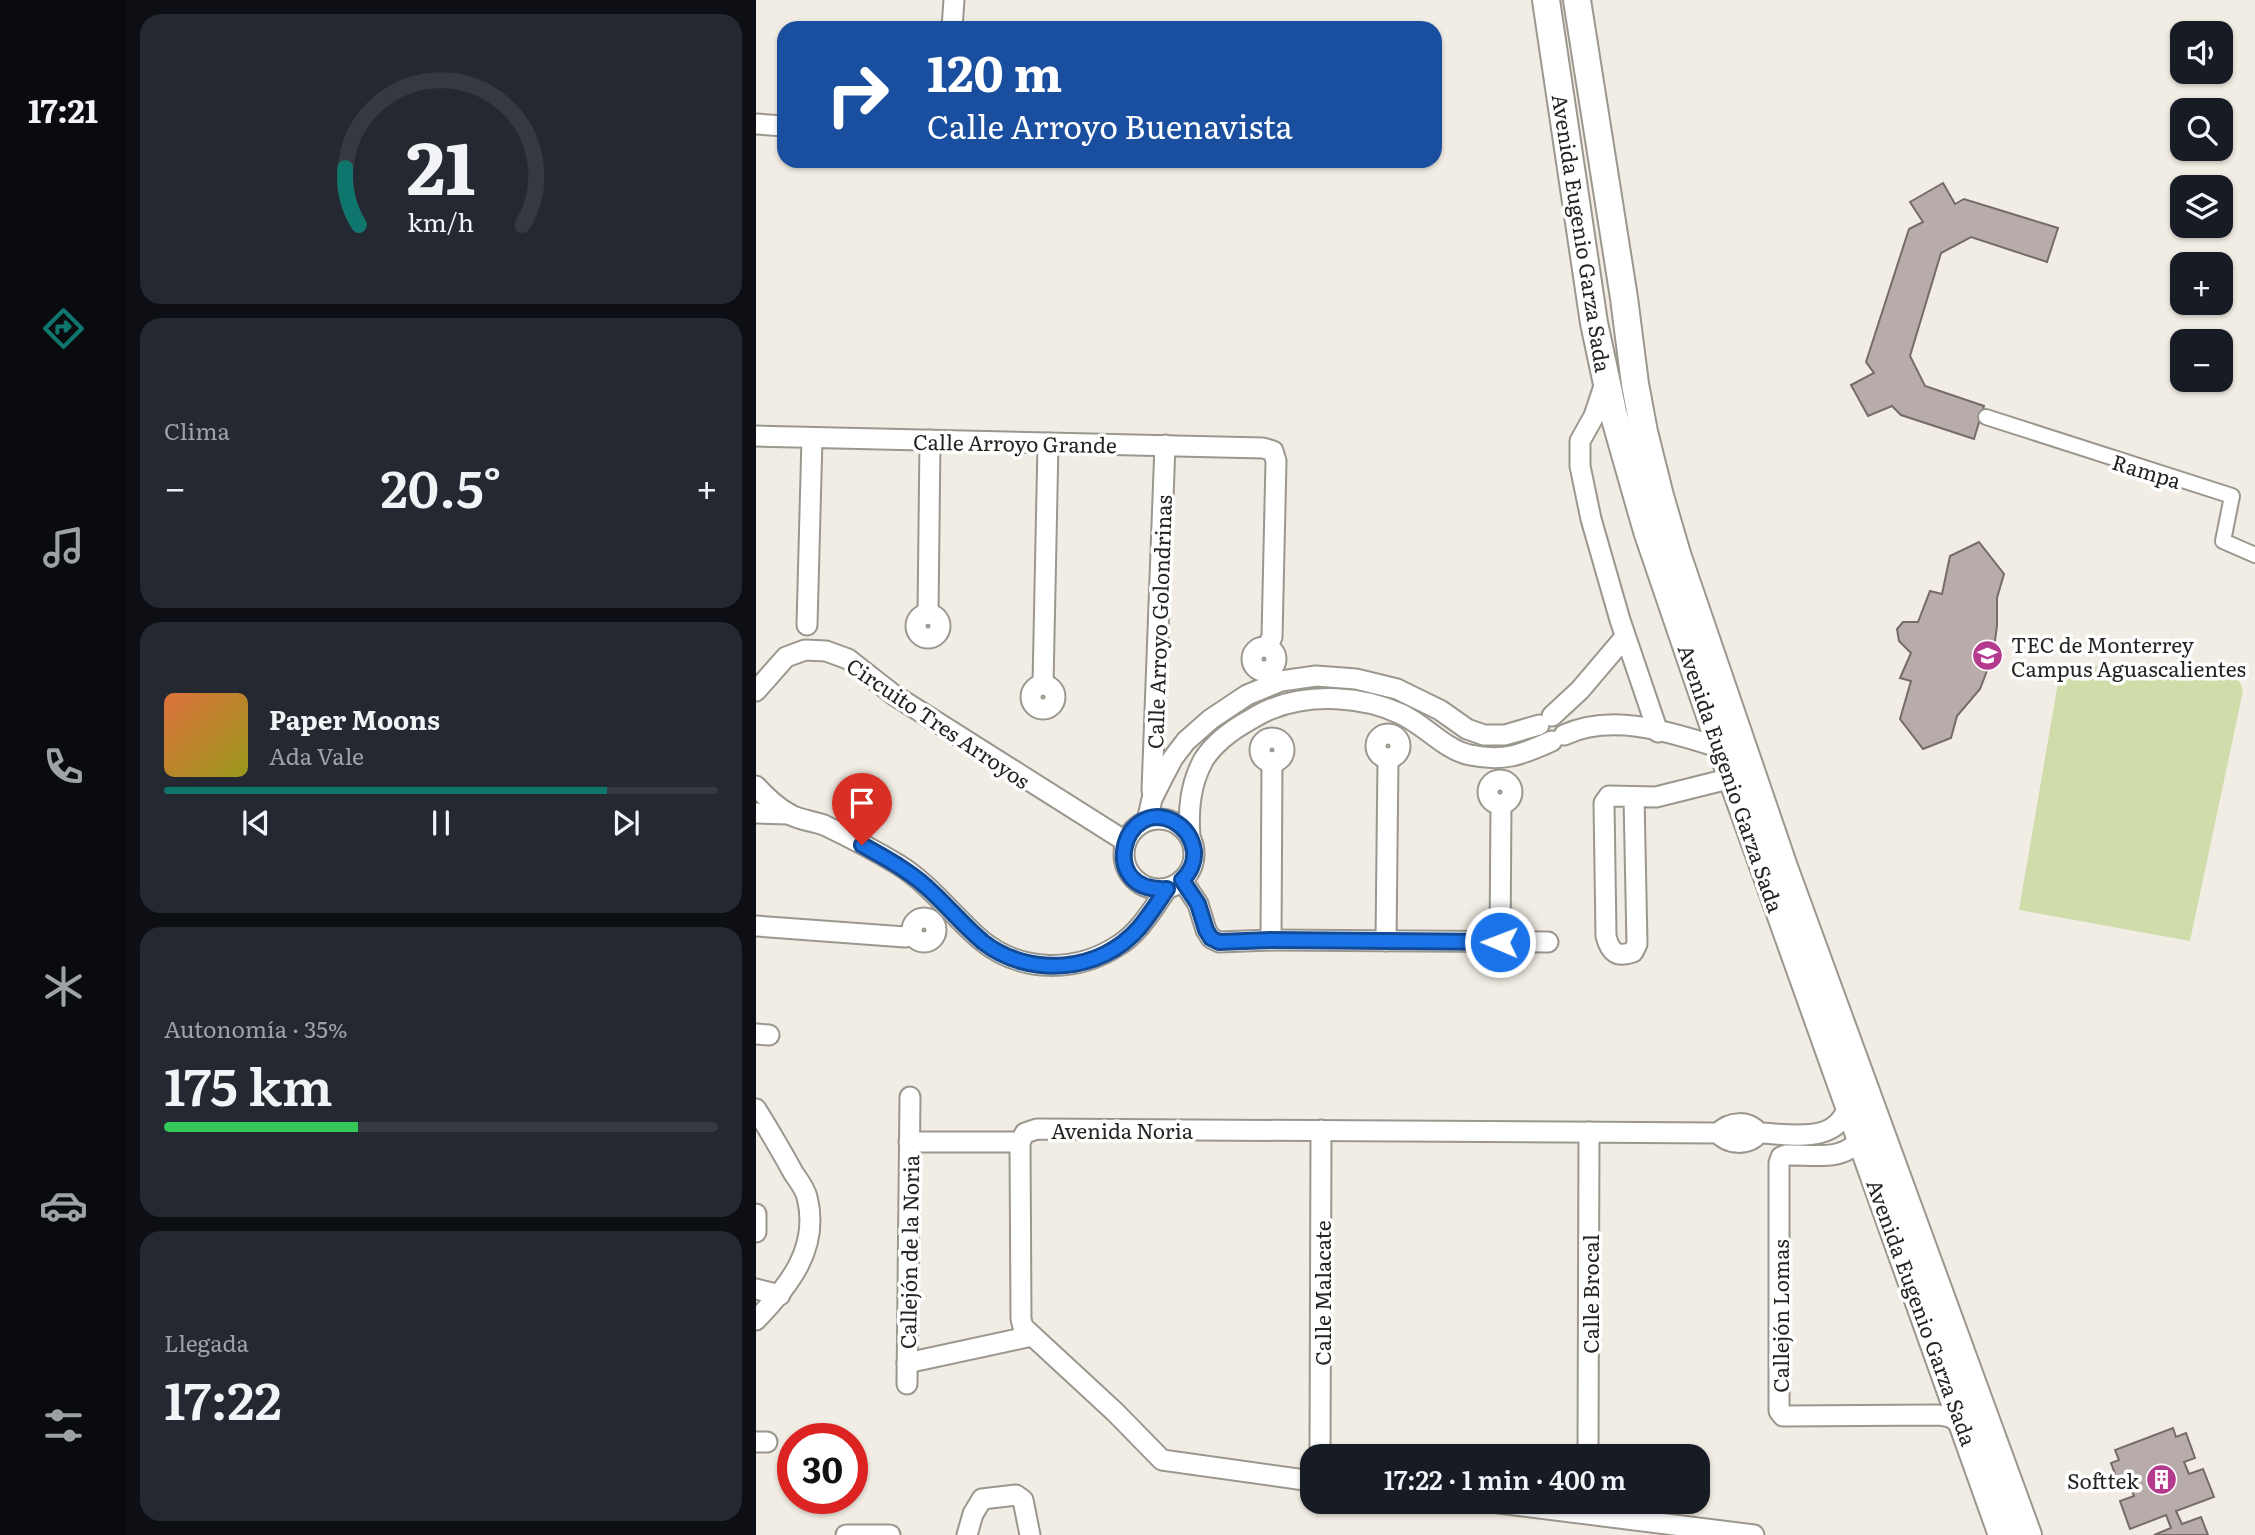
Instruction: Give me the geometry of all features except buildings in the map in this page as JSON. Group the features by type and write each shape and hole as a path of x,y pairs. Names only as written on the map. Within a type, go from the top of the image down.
{"main road":[{"name":"Avenida Eugenio Garza Sada","path":"1546,0 1591,304 1605,379 1647,531 1721,748 2002,1535"},
{"name":"Avenida Eugenio Garza Sada","path":"1577,0 1635,384 1644,432 1670,531 1789,880 2028,1535"}],"street":[{"path":"953,21 954,0"},
{"path":"756,124 777,126"},
{"path":"1605,379 1597,409 1580,441 1580,466 1591,519 1625,636 1658,732"},
{"name":"Rampa","path":"1986,417 2232,496 2223,541 2255,555"},
{"name":"Calle Arroyo Grande","path":"756,436 1165,445 1263,448 1273,451 1276,461 1272,637 1267,647"},
{"path":"807,625 812,438"},
{"path":"928,614 930,440"},
{"path":"1042,685 1048,443"},
{"name":"Calle Arroyo Golondrinas","path":"1152,799 1165,445"},
{"path":"1147,821 1152,799 1173,758 1186,741 1211,719 1247,695 1281,681 1316,676 1356,679 1397,689 1440,710 1467,729 1484,735 1505,735 1545,720 1580,690 1625,636"},
{"name":"Circuito Tres Arroyos","path":"756,691 786,657 805,650 826,651 848,659 894,695 1125,841"},
{"path":"756,813 789,814 823,825 900,866 932,891 983,942 1004,956 1033,965 1063,966 1086,962 1120,945 1138,929 1192,866 1195,854 1190,837 1188,810 1194,783 1205,758 1231,731 1270,709 1301,700 1334,698 1368,703 1401,714 1466,754 1497,758 1521,755 1587,726 1625,725 1721,748"},
{"path":"1571,698 1570,711 1573,718 1587,726"},
{"path":"1153,728 1158,737 1168,741 1186,741"},
{"path":"1386,941 1388,759"},
{"path":"1271,940 1272,762"},
{"path":"1634,796 1637,944 1633,952 1623,956 1615,954 1609,947 1606,936 1604,803 1609,796 1634,796 1656,797 1732,778"},
{"path":"756,786 789,814"},
{"path":"1500,942 1501,805"},
{"path":"1175,884 1157,890 1144,887 1135,880 1127,871 1123,859 1125,841 1131,831 1147,821 1164,818 1182,827 1190,837"},
{"path":"1175,884 1198,904 1206,930 1211,938 1219,942 1548,942"},
{"path":"756,926 905,937 913,935"},
{"name":"Callejón de la Noria","path":"907,1384 910,1097"},
{"name":"Avenida Noria","path":"1300,1479 1162,1460 1115,1412 1023,1327 1020,1142 1025,1133 1037,1129 1718,1133 1728,1141 1735,1142 1752,1140 1759,1133 1825,1133 1843,1119 1848,1105"},
{"path":"756,1109 806,1195 810,1217 809,1239 803,1259 780,1295 756,1320"},
{"name":"Calle Malacate","path":"1320,1444 1321,1130"},
{"name":"Calle Brocal","path":"1588,1444 1589,1132"},
{"name":"Callejón Lomas","path":"1860,1138 1852,1149 1841,1154 1786,1155 1781,1157 1779,1163 1780,1415 1938,1415 1950,1417 1964,1426"},
{"name":"Callejón de la Noria","path":"909,1142 1020,1142"},
{"path":"756,1213 756,1232"},
{"path":"756,1289 780,1295"},
{"name":"Callejón de la Noria","path":"907,1363 1032,1336"},
{"path":"967,1535 973,1514 982,1499 1016,1495 1023,1500 1030,1535"},
{"path":"1630,1514 1754,1535"},
{"path":"846,1535 890,1535"}],"green space":[{"path":"2061,665 2236,671 2243,691 2190,941 2019,910"}],"place":[{"name":"TEC de Monterrey Campus Aguascalientes","path":"1988,655"},
{"name":"Softtek","path":"2162,1479"}],"route":[{"path":"862,845 916,878 983,942 1004,956 1033,965 1063,966 1086,962 1120,945 1138,929 1167,889 1144,887 1127,871 1123,859 1125,841 1140,823 1164,818 1182,827 1190,837 1195,854 1188,875 1182,880 1198,904 1206,930 1211,938 1219,942 1500,942"}]}
